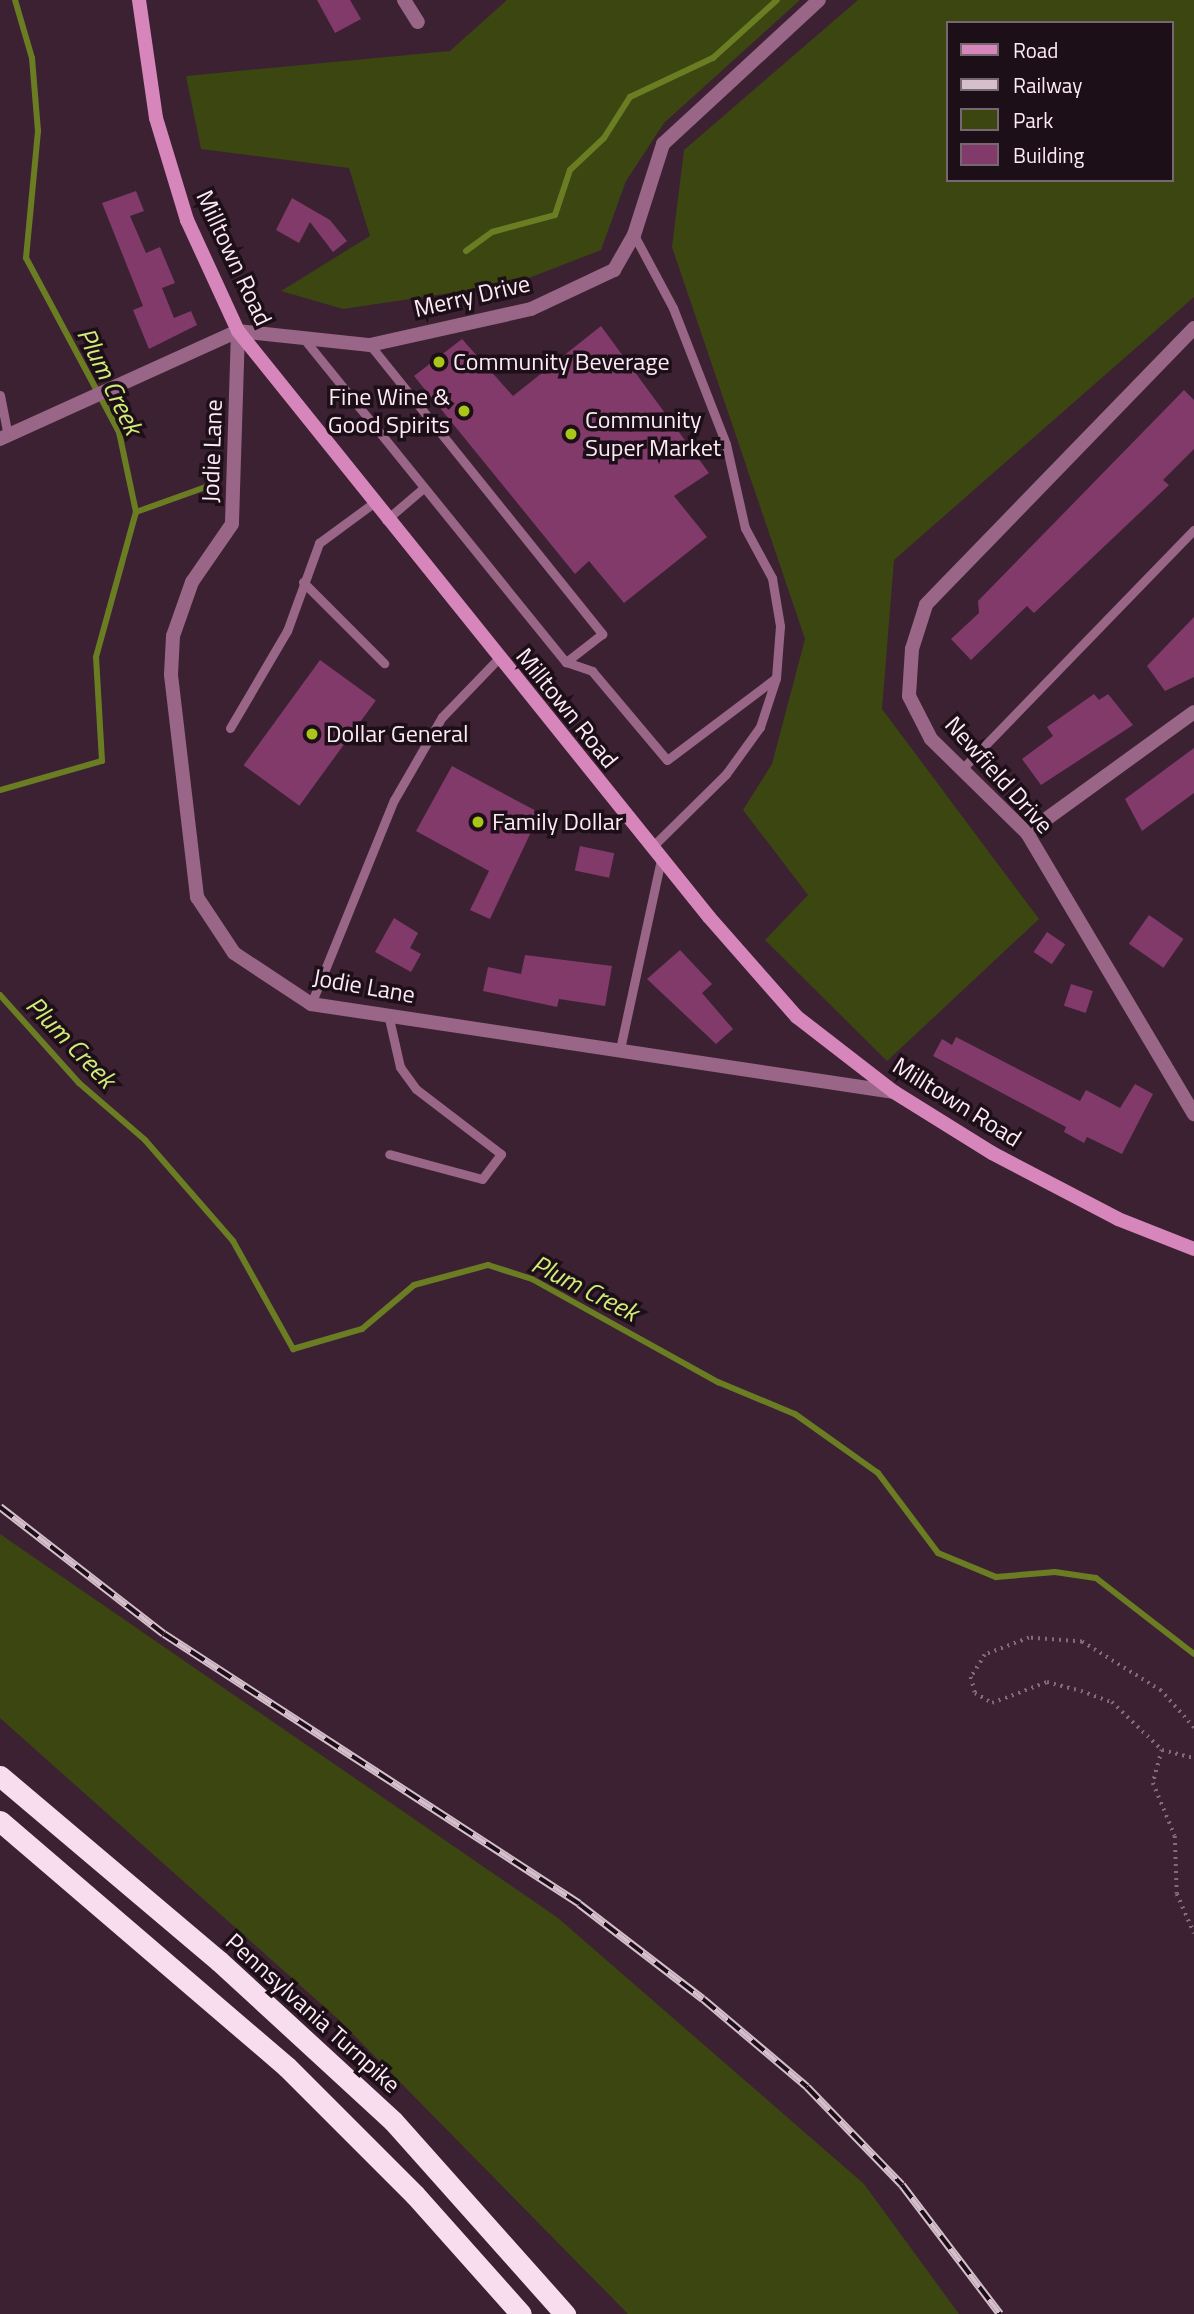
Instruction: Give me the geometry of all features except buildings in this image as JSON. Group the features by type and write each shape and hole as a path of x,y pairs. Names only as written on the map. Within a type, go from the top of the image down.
{"highway":[{"name":"Pennsylvania Turnpike","path":"0,1776 219,1961 393,2121 565,2314"},
{"path":"0,1821 286,2067 415,2195 521,2314"}],"street":[{"name":"Milltown Road","path":"139,0 156,118 187,220 238,331 372,504 661,859 797,1017 894,1091 1106,1213 1194,1249"},
{"path":"404,0 418,23"},
{"name":"Merry Drive","path":"238,331 369,345 531,309 614,270 634,235 663,144 818,0"},
{"name":"Newfield Drive","path":"1194,328 926,605 912,649 909,696 931,739 1027,833 1194,1114"},
{"path":"4,438 87,404 238,331"},
{"name":"Jodie Lane","path":"238,331 232,524 192,582 173,636 187,846 197,897 234,953 311,1004 894,1091"},
{"path":"1027,833 1194,712"}],"lane":[{"path":"634,235 673,308 726,444 745,528 772,578 780,626 776,678 760,727 733,765 652,847"},
{"path":"304,339 421,490 566,662 592,671 667,761 776,678"},
{"path":"369,345 602,634 566,662"},
{"path":"0,395 4,438"},
{"path":"386,520 421,490"},
{"path":"230,728 287,631 319,543 372,504"},
{"path":"962,769 1194,530"},
{"path":"303,582 384,663"},
{"path":"311,1004 394,800 442,717 498,659"},
{"path":"620,1049 661,859"},
{"path":"388,1014 400,1067 416,1089 501,1154 482,1179 390,1154"}],"path":[{"path":"1194,1728 1161,1691 1082,1642 1028,1638 985,1655 971,1677 975,1693 992,1703 1047,1682 1112,1702 1161,1750 1194,1758"},
{"path":"1161,1750 1153,1783 1175,1836 1177,1894 1194,1933"}],"green space":[{"path":"507,0 800,0 664,123 626,181 601,250 516,283 343,309 281,291 370,236 349,168 201,149 186,76 450,51"},
{"path":"858,0 1194,0 1194,297 894,560 882,709 1039,919 887,1061 765,940 808,895 743,810 772,764 805,639 672,247 684,150"},
{"path":"0,1534 558,1918 864,2184 959,2314 628,2314 339,2020 0,1718"}],"waterway":[{"name":"Plum Creek","path":"0,790 102,761 96,657 136,512 119,432 26,258 38,131 32,58 15,0"},
{"path":"466,251 492,232 555,215 570,170 604,138 630,97 713,58 777,0"},
{"path":"136,512 217,483"},
{"name":"Plum Creek","path":"0,995 79,1083 145,1140 233,1241 293,1349 362,1329 414,1285 488,1265 532,1279 718,1382 795,1414 878,1473 938,1553 996,1577 1055,1572 1096,1578 1194,1654"}],"railway":[{"path":"0,1507 164,1634 579,1904 703,1999 807,2087 902,2185 1000,2314"}],"place":[{"name":"Community Beverage","path":"439,362"},
{"name":"Fine Wine & Good Spirits","path":"464,411"},
{"name":"Community Super Market","path":"571,434"},
{"name":"Dollar General","path":"312,734"},
{"name":"Family Dollar","path":"478,822"}]}
